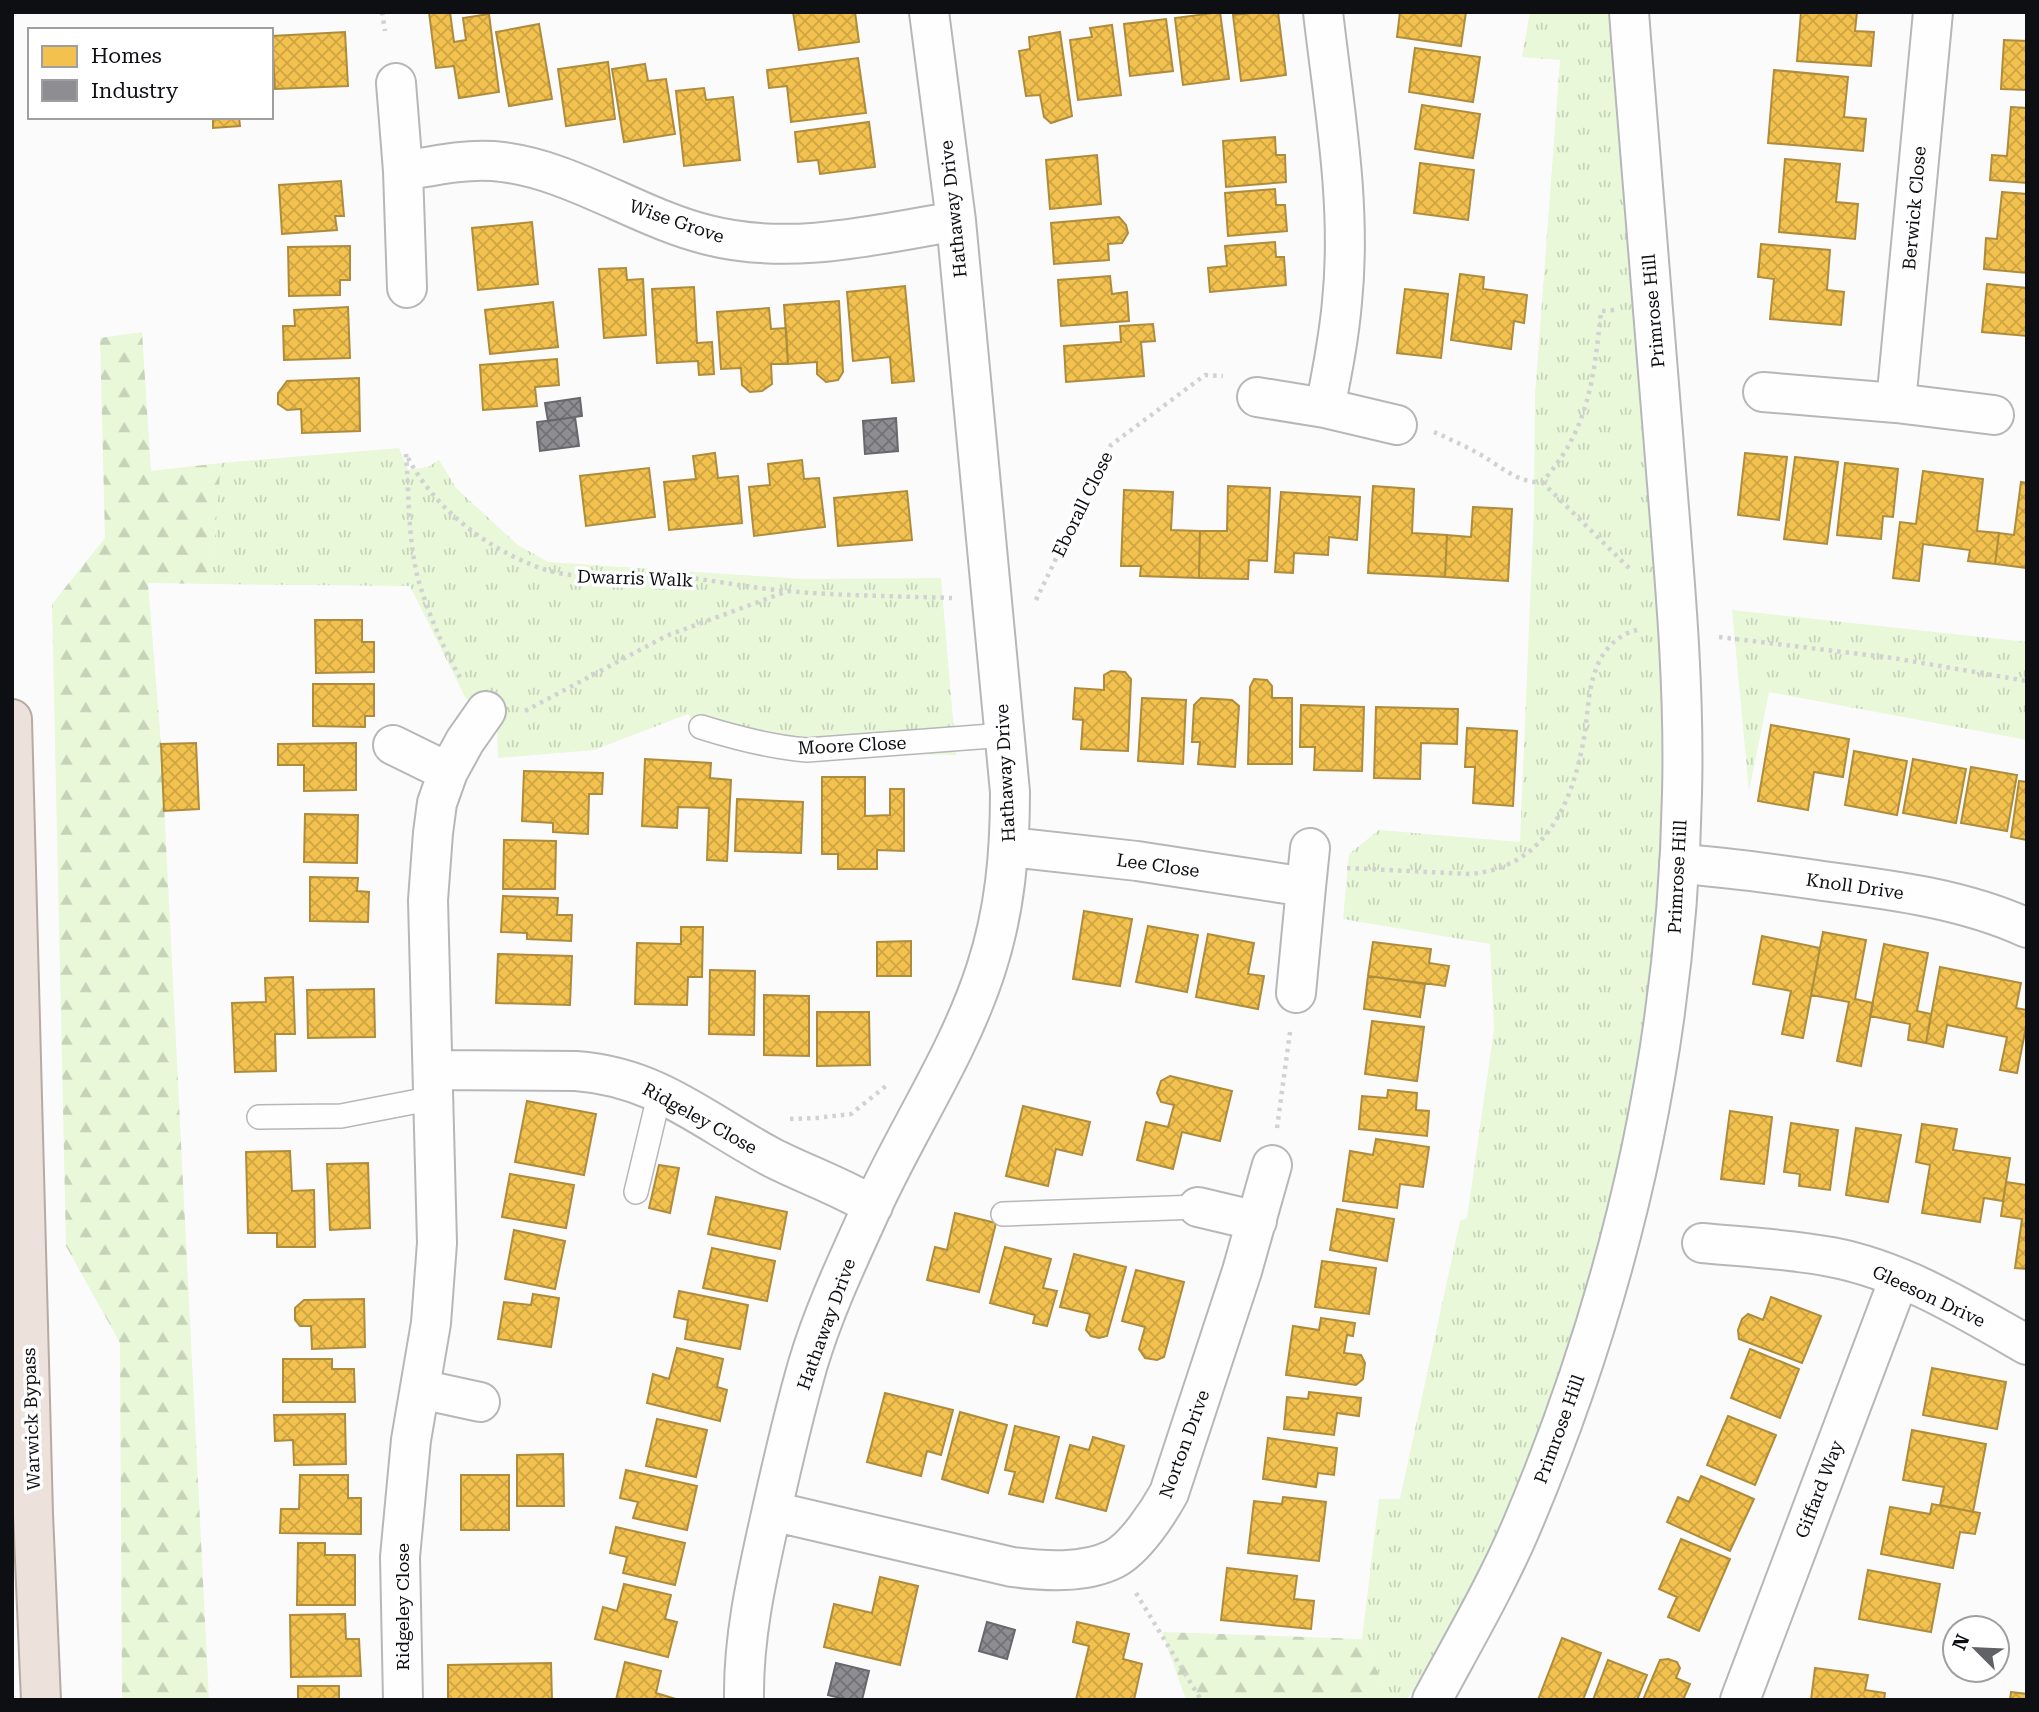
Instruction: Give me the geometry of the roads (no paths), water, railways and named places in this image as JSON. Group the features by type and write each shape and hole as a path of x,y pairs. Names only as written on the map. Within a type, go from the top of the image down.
{"highway":[{"name":"Warwick Bypass","path":"12,719 33,1514 41,1700"}],"street":[{"name":"Hathaway Drive","path":"744,1700 748,1627 772,1511 809,1363 828,1307 873,1206 957,1037 986,971 1002,910 1010,847 1010,792 956,222 929,12"},
{"path":"1323,12 1344,188 1345,252 1343,300 1325,408"},
{"name":"Primrose Hill","path":"1432,1700 1519,1531 1591,1342 1633,1190 1660,1047 1673,951 1683,728 1675,578 1629,12"},
{"name":"Berwick Close","path":"1896,403 1933,12"},
{"path":"396,83 403,171 407,288"},
{"name":"Wise Grove","path":"403,171 465,161 519,165 558,177 708,235 765,244 791,245 841,240 956,222"},
{"path":"1763,391 1994,415"},
{"path":"1257,397 1325,408 1397,425"},
{"name":"Ridgeley Close","path":"403,1700 400,1557 411,1440 431,1323 437,1243 428,900 437,803 448,772 486,711"},
{"path":"393,745 448,772"},
{"name":"Lee Close","path":"1010,847 1137,862 1306,887"},
{"path":"1296,993 1310,848"},
{"name":"Knoll Drive","path":"1679,864 1734,869 1926,897 1983,911 2027,928"},
{"name":"Ridgeley Close","path":"434,1084 597,1072 638,1082 660,1091 788,1166 852,1193 873,1206"},
{"name":"Norton Drive","path":"772,1511 1013,1567 1070,1569 1115,1559 1157,1515 1169,1493 1257,1221 1272,1165"},
{"path":"1198,1207 1257,1221"},
{"name":"Gleeson Drive","path":"1702,1243 1831,1257 1866,1266 1961,1307 2027,1345"},
{"name":"Giffard Way","path":"1740,1700 1899,1279"},
{"path":"420,1389 480,1402"}],"lane":[{"name":"Moore Close","path":"701,727 743,740 807,750 1005,735"},
{"path":"259,1117 341,1116 434,1084"},
{"path":"636,1192 660,1091"},
{"path":"1003,1214 1198,1207"}]}
